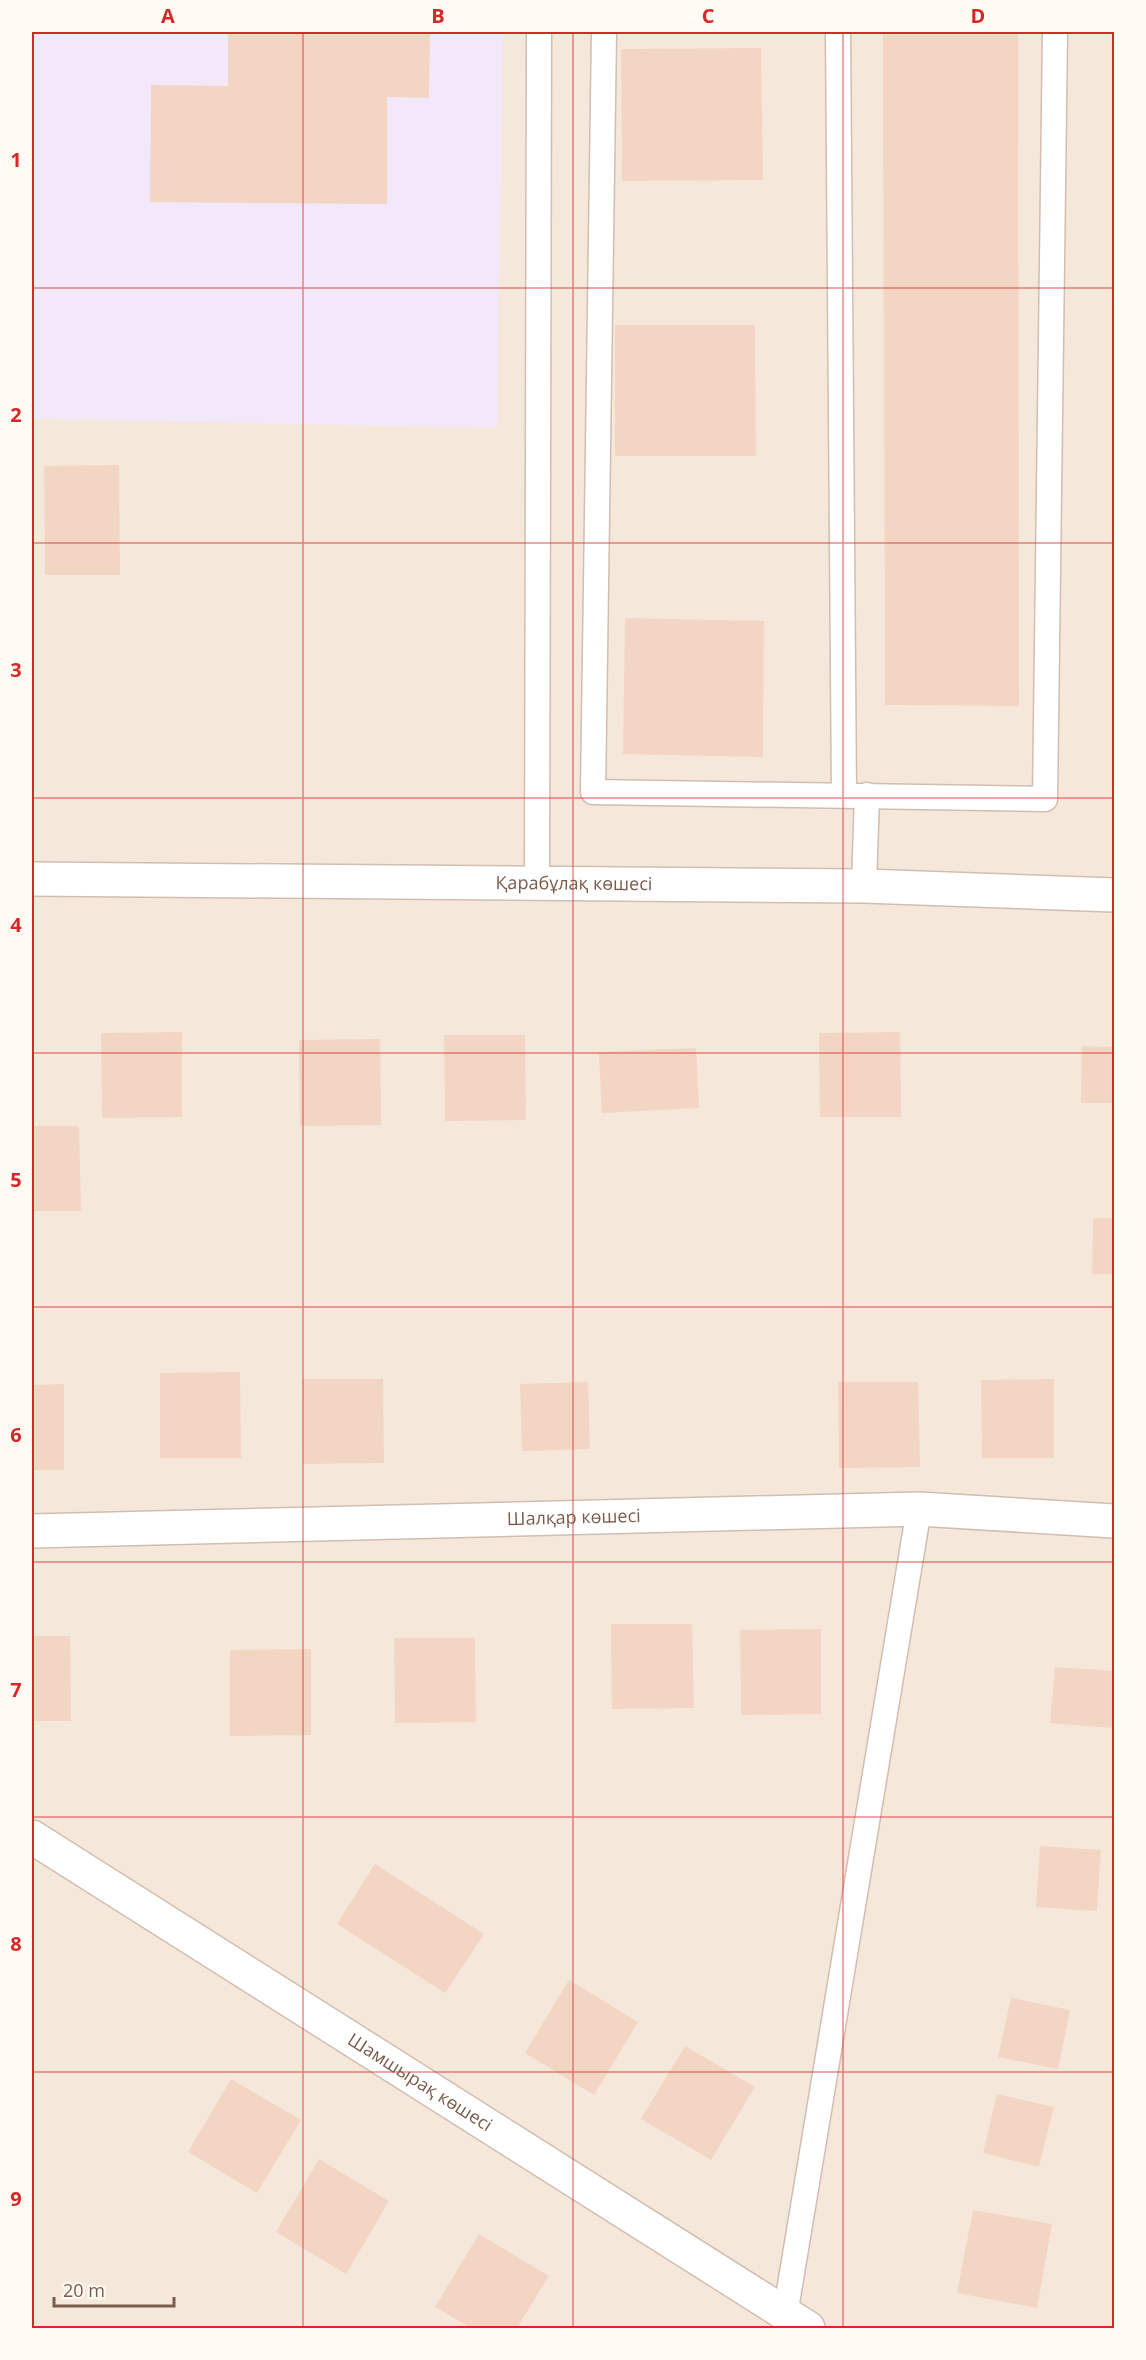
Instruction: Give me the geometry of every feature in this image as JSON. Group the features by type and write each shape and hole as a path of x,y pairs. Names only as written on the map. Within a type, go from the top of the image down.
{"street":[{"name":"Қарабұлақ көшесі","path":"32,879 864,885 1114,896"},
{"name":"Шалқар көшесі","path":"32,1531 918,1509 1114,1521"},
{"name":"Шамшырақ көшесі","path":"32,1837 797,2322"}],"lane":[{"path":"537,882 540,32"},
{"path":"604,32 593,792 1045,799 1055,32"},
{"path":"838,32 856,795 864,885"},
{"path":"797,2322 918,1509"}],"shaded area":[{"path":"32,32 1114,32 1114,2328 32,2328"},
{"path":"32,32 503,32 497,428 32,419"}],"building":[{"path":"228,32 430,32 429,98 387,97 387,204 150,202 151,85 228,86"},
{"path":"883,32 1018,32 1019,706 885,705"},
{"path":"761,48 763,180 622,181 621,49"},
{"path":"615,325 755,325 756,456 615,456"},
{"path":"119,465 120,575 45,575 44,466"},
{"path":"625,618 764,621 763,757 623,754"},
{"path":"182,1032 182,1117 102,1118 101,1033"},
{"path":"900,1032 901,1117 820,1117 819,1033"},
{"path":"444,1035 525,1035 526,1120 445,1121"},
{"path":"380,1039 381,1125 300,1126 299,1040"},
{"path":"1082,1046 1114,1047 1114,1103 1081,1103"},
{"path":"696,1048 699,1108 602,1113 599,1052"},
{"path":"32,1126 79,1126 81,1211 32,1211"},
{"path":"1093,1218 1114,1218 1114,1274 1092,1274"},
{"path":"240,1372 241,1458 160,1458 160,1373"},
{"path":"302,1379 383,1379 384,1463 303,1464"},
{"path":"1054,1379 1054,1458 982,1458 981,1380"},
{"path":"588,1382 590,1449 522,1451 520,1384"},
{"path":"838,1382 918,1382 920,1467 839,1468"},
{"path":"64,1384 64,1470 32,1470 32,1385"},
{"path":"611,1624 692,1624 694,1708 612,1709"},
{"path":"821,1629 821,1714 741,1715 740,1630"},
{"path":"32,1636 70,1636 71,1721 32,1721"},
{"path":"394,1638 475,1638 476,1722 395,1723"},
{"path":"311,1649 311,1735 230,1736 230,1650"},
{"path":"1055,1667 1114,1671 1112,1728 1050,1723"},
{"path":"1040,1846 1101,1850 1097,1911 1036,1907"},
{"path":"375,1864 484,1934 445,1993 337,1924"},
{"path":"569,1980 638,2022 594,2095 525,2053"},
{"path":"1011,1998 1070,2010 1058,2069 998,2057"},
{"path":"685,2046 755,2087 711,2160 641,2119"},
{"path":"231,2079 301,2120 257,2193 188,2152"},
{"path":"997,2094 1054,2107 1039,2167 983,2153"},
{"path":"319,2159 389,2201 346,2274 276,2232"},
{"path":"973,2210 1052,2224 1037,2308 957,2293"},
{"path":"479,2234 549,2276 517,2328 471,2328 435,2307"}]}
